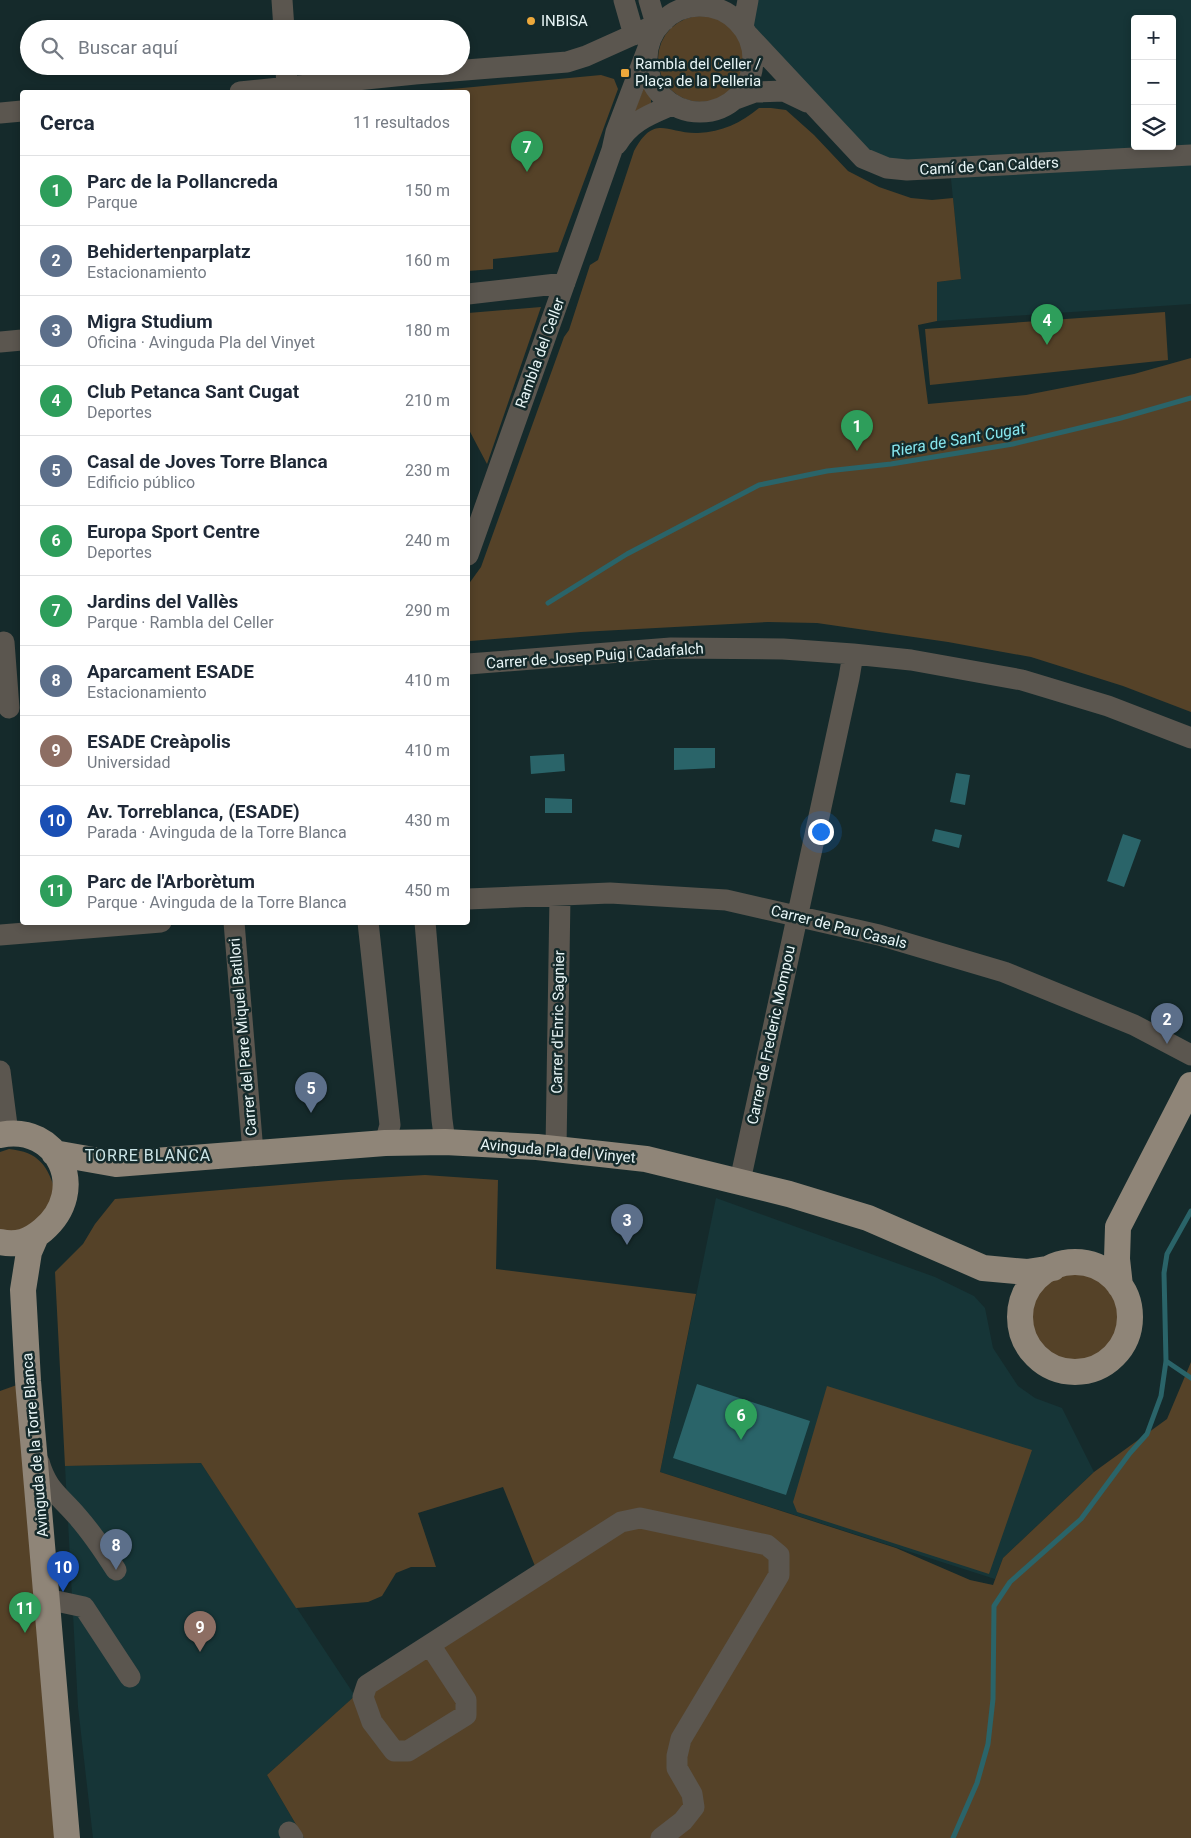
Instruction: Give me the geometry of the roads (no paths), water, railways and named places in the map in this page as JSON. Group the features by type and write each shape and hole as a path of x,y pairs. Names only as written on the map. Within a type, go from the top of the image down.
{"main road":[{"path":"1118,1227 1064,1264 1037,1277 1032,1282 1026,1295 1021,1315 1022,1329 1027,1343 1036,1356 1062,1370 1077,1372 1092,1370 1106,1363 1117,1353 1125,1340 1129,1325 1129,1310 1120,1286 1117,1259 1118,1227 1191,1085"},
{"path":"0,1242 16,1244 36,1236 58,1215 65,1196 67,1183 64,1168 46,1145 24,1135 4,1134"},
{"name":"Avinguda Pla del Vinyet","path":"54,1153 116,1164 385,1143 445,1142 556,1149 646,1159 740,1181 868,1218 983,1268 1027,1272 1064,1264"},
{"name":"Avinguda Pla del Vinyet","path":"65,1196 95,1173 116,1164"},
{"name":"Avinguda de la Torre Blanca","path":"36,1236 29,1252 22,1290 68,1838"},
{"name":"Avinguda de la Torre Blanca","path":"0,1253 22,1290"},
{"path":"1064,1264 1087,1263 1099,1266 1112,1275 1120,1286"},
{"name":"Avinguda Pla del Vinyet","path":"983,1268 1006,1293 1021,1315"}],"street":[{"path":"282,0 283,20"},
{"path":"624,0 641,41 651,80 660,94 672,105 688,111 705,112 722,108 736,99 747,86 753,69 753,52 746,31 748,0"},
{"path":"649,0 660,22"},
{"path":"470,70 567,62 641,41 654,33 660,22 692,4 713,8 734,18 746,31"},
{"name":"Camí de Can Calders","path":"746,31 863,158 887,168 907,170 950,169 1191,155"},
{"name":"Rambla del Celler","path":"470,549 612,150 641,41"},
{"path":"286,75 287,90 407,75"},
{"name":"Camí de Can Calders","path":"736,99 755,92 784,91 812,104"},
{"name":"Rambla del Celler","path":"612,150 622,135 639,120 672,105"},
{"path":"0,113 20,111"},
{"path":"470,294 565,283"},
{"path":"0,342 20,340"},
{"path":"9,642 10,708"},
{"name":"Carrer de Josep Puig i Cadafalch","path":"470,664 671,648 783,649 853,654 911,660 1022,680 1108,706 1191,738"},
{"name":"Carrer de Frederic Mompou","path":"740,1181 853,654"},
{"name":"Carrer de Pau Casals","path":"470,899 610,893 726,900 879,935 1004,972 1134,1025 1191,1055"},
{"name":"Carrer d'Enric Sagnier","path":"556,1149 560,896"},
{"path":"0,935 124,925"},
{"name":"Carrer del Pare Miquel Batllori","path":"234,925 253,1152"},
{"path":"368,925 390,1125 385,1143"},
{"path":"425,925 445,1142"},
{"path":"0,1071 4,1134"},
{"path":"35,1447 42,1473 53,1492 76,1514 98,1542 116,1570"},
{"path":"430,1645 466,1700 466,1716 408,1751 394,1751 372,1722 363,1697 367,1685 620,1522 640,1518 767,1545 779,1555 779,1576 681,1739 677,1756 677,1768 692,1794 694,1807 684,1822 660,1838"},
{"path":"47,1599 84,1607 130,1677"}],"waterway":[{"name":"Riera de Sant Cugat","path":"548,603 627,554 759,485 827,471 891,464 1013,444 1121,418 1191,398"},
{"path":"953,1838 977,1783 988,1744 993,1699 994,1606 1010,1582 1081,1519 1130,1453 1147,1434 1161,1396 1166,1361 1164,1273 1167,1254 1191,1211"},
{"path":"1166,1361 1191,1378"}],"place":[{"name":"INBISA","path":"531,21"},
{"name":"Rambla del Celler / Plaça de la Pelleria","path":"625,73"},
{"name":"Jardins del Vallès","path":"527,172"},
{"name":"Club Petanca Sant Cugat","path":"1047,345"},
{"name":"Parc de la Pollancreda","path":"857,451"},
{"name":"Behidertenparplatz","path":"1167,1044"},
{"name":"Casal de Joves Torre Blanca","path":"311,1113"},
{"name":"Migra Studium","path":"627,1245"},
{"name":"Europa Sport Centre","path":"741,1440"},
{"name":"Aparcament ESADE","path":"116,1570"},
{"name":"Av. Torreblanca, (ESADE)","path":"63,1592"},
{"name":"Parc de l'Arborètum","path":"25,1633"},
{"name":"ESADE Creàpolis","path":"200,1652"}],"district":[{"name":"TORRE BLANCA","path":"148,1155"}]}
